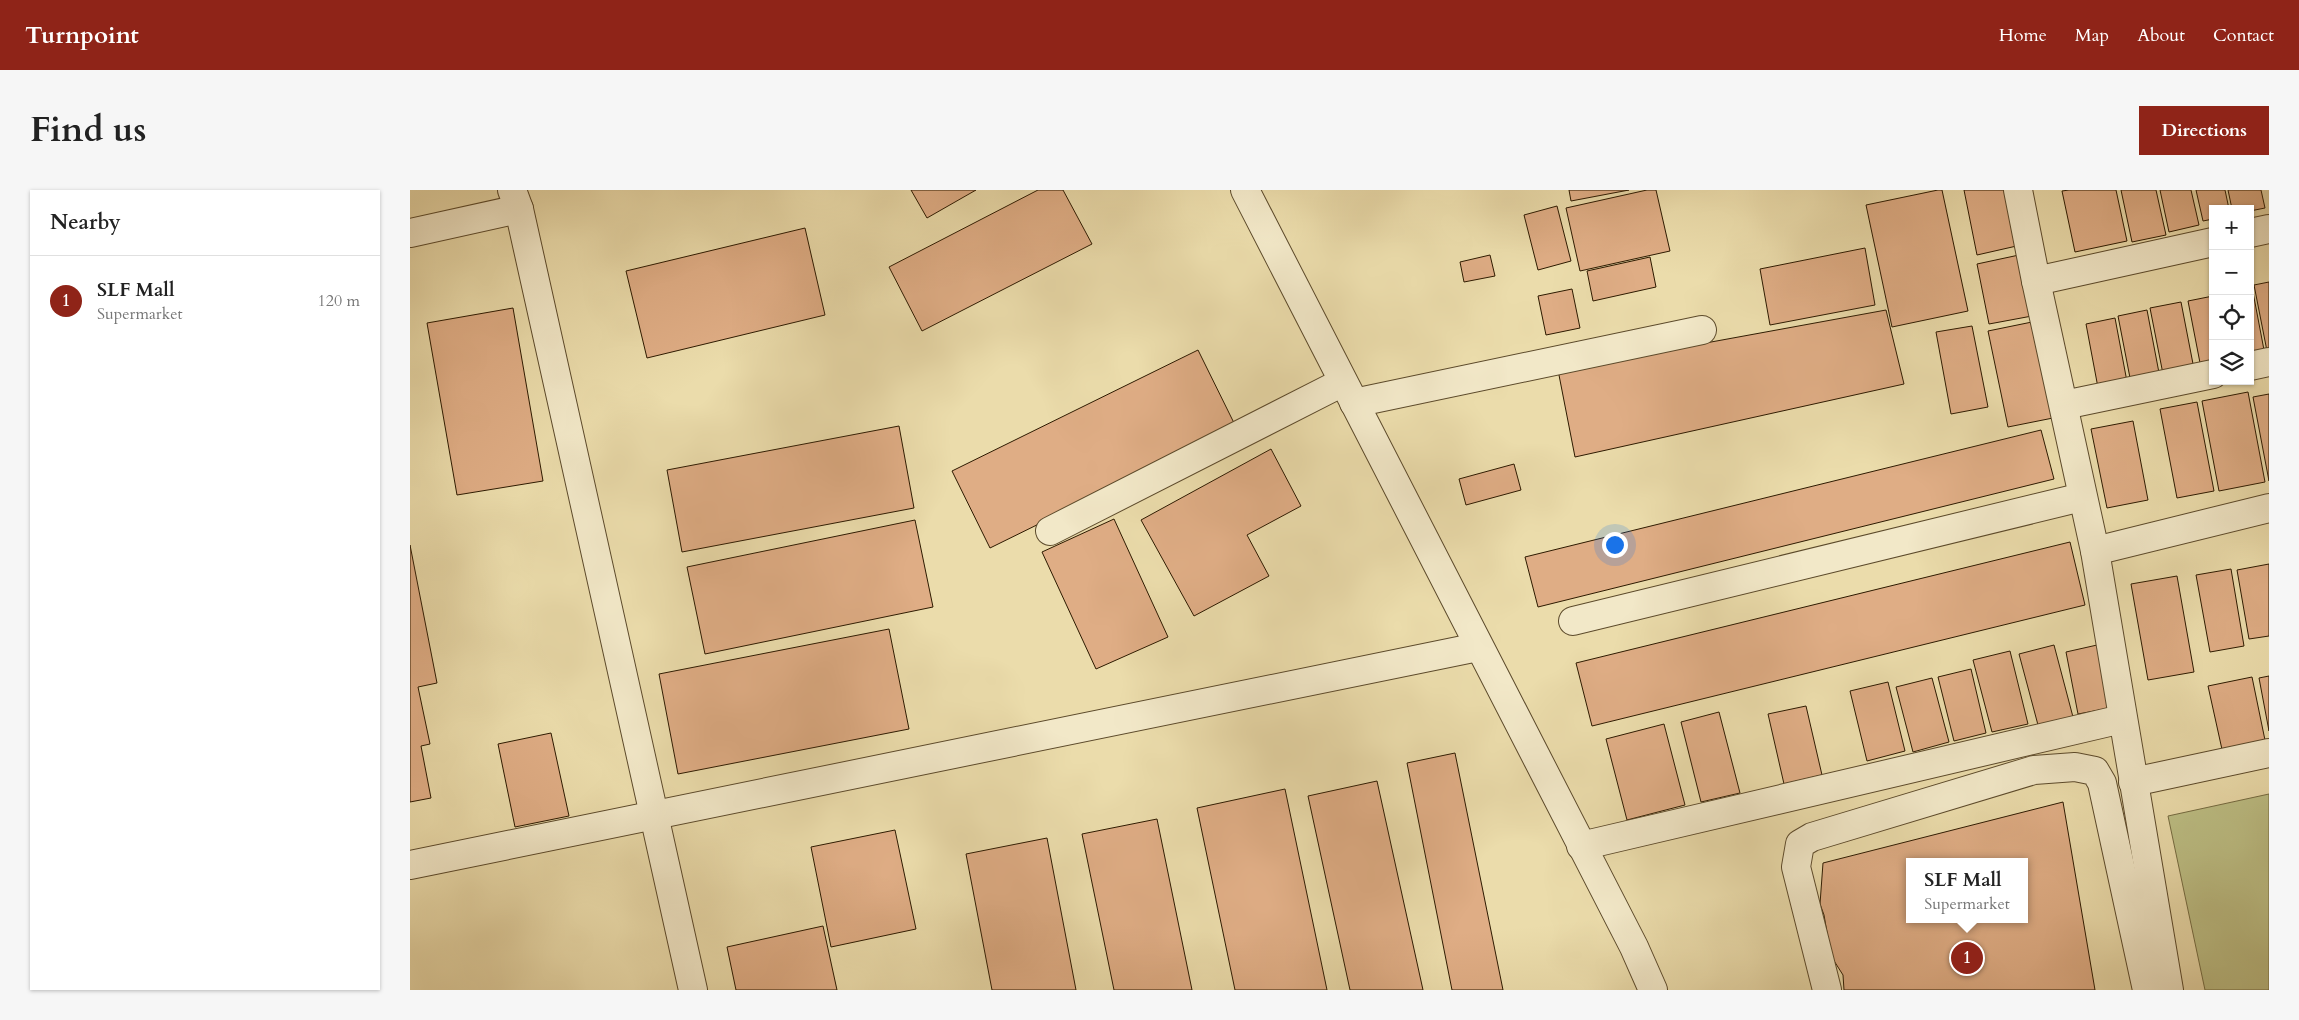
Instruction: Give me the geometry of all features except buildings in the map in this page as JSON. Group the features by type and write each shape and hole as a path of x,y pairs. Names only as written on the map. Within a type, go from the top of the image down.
{"street":[{"path":"1245,190 1653,990"},
{"path":"2018,190 2095,551 2132,782 2169,990"},
{"path":"410,233 516,199 693,990"},
{"path":"2254,232 2269,229"},
{"path":"2036,281 2209,243"},
{"path":"1050,532 1348,393 1702,330"},
{"path":"2254,365 2269,362"},
{"path":"2064,405 2209,375"},
{"path":"1573,620 2082,497"},
{"path":"2095,551 2269,508"},
{"path":"410,865 1478,646"},
{"path":"1581,846 2122,720"},
{"path":"2132,782 2269,753"},
{"path":"1827,990 1796,867 1800,844 1812,837 2034,770 2074,767 2095,771 2102,783 2147,990"}],"green space":[{"path":"2269,794 2269,990 2205,990 2168,816"}],"place":[{"name":"SLF Mall","path":"1967,958"}]}
